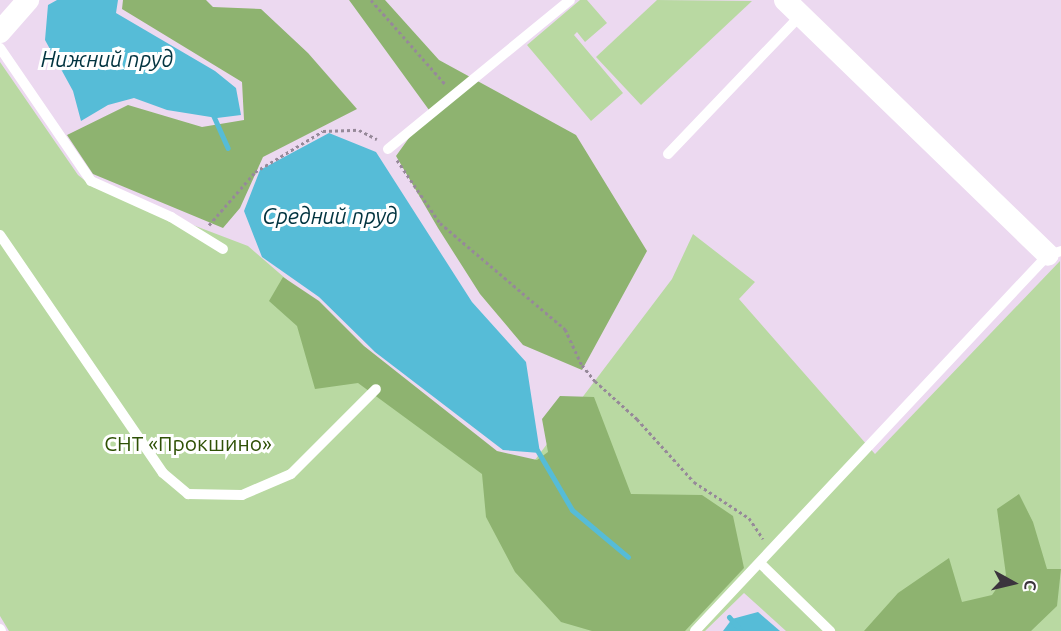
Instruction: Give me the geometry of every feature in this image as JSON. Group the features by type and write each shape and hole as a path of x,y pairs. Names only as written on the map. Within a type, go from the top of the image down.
{"street":[{"path":"0,32 28,0"},
{"path":"793,8 1055,253"}],"lane":[{"path":"390,148 570,0"},
{"path":"668,154 793,8"},
{"path":"0,48 91,181 171,217 223,249"},
{"path":"0,235 163,473 188,494 242,495 291,474 376,388"},
{"path":"695,631 1055,253"},
{"path":"760,563 830,631"}],"path":[{"path":"371,0 454,94"},
{"path":"199,235 229,207 255,172 323,131 359,130 390,148 414,188 440,223 565,329 582,365 595,381 637,419 694,482 748,518 771,551"}],"green space":[{"path":"123,0 206,0 213,7 261,9 308,53 357,109 263,157 240,208 223,228 93,174 67,135 128,105 202,127 244,120 242,82 122,9"},
{"path":"349,0 385,0 439,60 576,135 647,251 582,370 523,345 480,294 438,228 396,156 429,110"},
{"path":"580,0 587,0 607,23 585,42 577,32 574,35 623,93 591,121 527,45"},
{"path":"657,0 752,1 641,105 596,57"},
{"name":"СНТ «Прокшино»","path":"0,62 78,175 93,187 248,246 519,481 672,279 693,234 755,282 739,299 875,454 1060,261 1061,631 786,631 744,593 705,631 9,631 0,616"},
{"path":"283,277 319,301 364,346 497,451 537,460 548,452 542,419 560,396 594,397 631,494 702,495 733,516 744,568 685,631 592,631 561,622 515,572 486,517 482,474 358,383 315,389 297,326 269,301"},
{"path":"1019,494 1033,522 1047,569 1061,569 1057,606 1031,631 864,631 898,593 949,558 962,602 992,595 1006,575 997,509"}],"water":[{"name":"Нижний пруд","path":"57,0 118,0 116,13 215,71 236,88 241,115 217,118 167,110 134,98 108,105 81,121 73,91 45,40 48,5"},
{"name":"Средний пруд","path":"329,133 376,152 472,302 526,362 540,453 503,450 375,352 319,297 262,257 244,211 260,170"},
{"path":"758,612 780,631 723,631 732,619"}],"waterway":[{"path":"213,115 228,148"},
{"path":"537,450 572,510 628,557"},
{"path":"729,617 741,631"}]}
